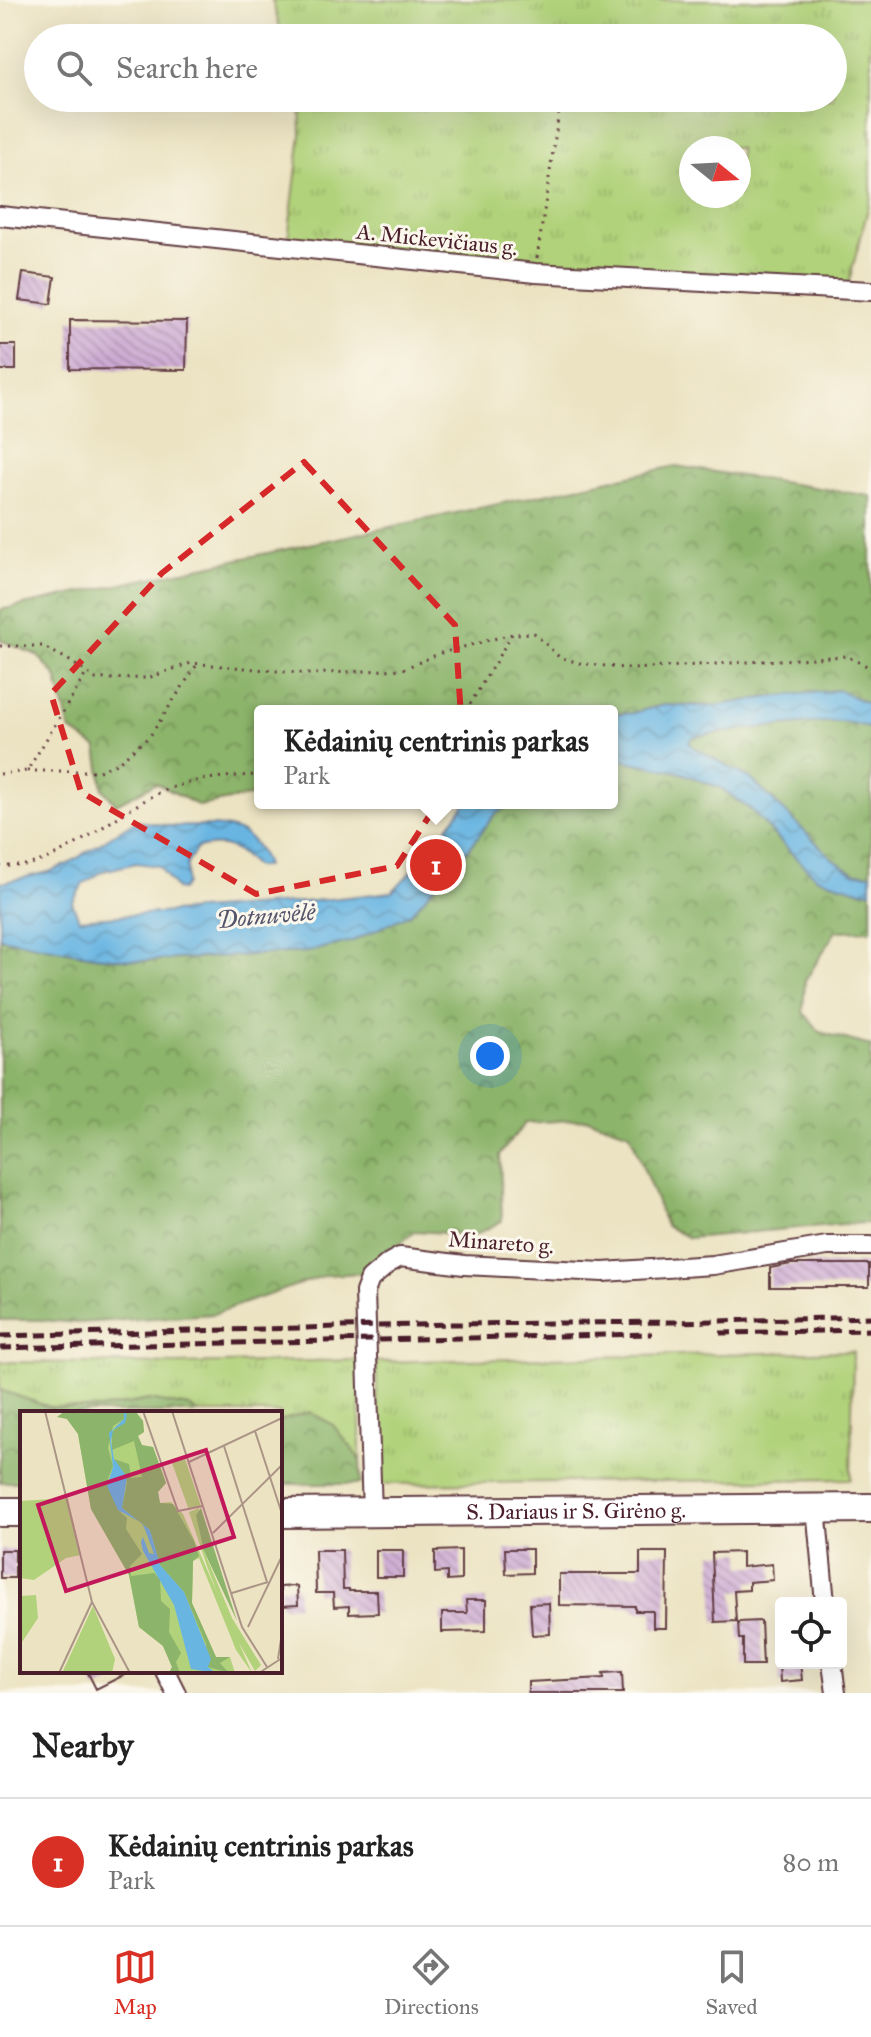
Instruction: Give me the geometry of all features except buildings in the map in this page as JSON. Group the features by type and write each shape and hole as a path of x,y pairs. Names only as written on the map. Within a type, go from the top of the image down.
{"main road":[{"name":"S. Dariaus ir S. Girėno g.","path":"282,1513 871,1508"}],"street":[{"name":"A. Mickevičiaus g.","path":"0,216 535,273 871,291"},
{"name":"Minareto g.","path":"372,1514 365,1292 370,1279 400,1257 464,1265 603,1272 713,1265 827,1246 871,1246"},
{"path":"816,1508 824,1597"},
{"path":"833,1669 836,1693"},
{"path":"166,1673 176,1693"}],"path":[{"path":"535,273 559,112"},
{"path":"0,646 42,646 96,679 148,678 191,663 309,674 403,669 441,653 512,634 534,633 559,657 579,663 633,669 846,656 871,668"},
{"path":"470,705 512,634"},
{"path":"0,774 99,771 116,764 150,736 198,663"},
{"path":"27,771 87,673"},
{"path":"0,866 36,863 62,851 153,796 187,783 254,775"}],"highlighted area":[{"path":"304,462 455,625 464,762 397,866 256,894 81,792 51,694 162,573"}],"green space":[{"path":"272,0 871,0 871,197 847,289 287,247 301,134 300,112 847,112 847,24 279,24"},
{"path":"676,466 871,496 871,705 839,690 713,706 664,705 618,714 618,705 254,705 254,795 199,806 156,783 116,804 103,789 97,748 70,730 56,676 37,655 0,640 0,610"},
{"path":"830,721 861,724 871,729 871,874 855,873 832,859 750,778 689,742 693,737 738,729"},
{"path":"618,759 679,772 721,788 751,810 818,878 871,891 871,930 836,931 805,981 803,1012 820,1032 871,1046 871,1223 689,1238 666,1226 630,1133 588,1119 525,1123 500,1154 502,1221 475,1235 415,1231 361,1273 326,1275 213,1314 79,1323 0,1320 0,938 94,956 141,961 307,952 410,914 471,846 494,815 504,809 618,809"},
{"path":"853,1351 851,1479 380,1484 376,1362"},
{"path":"360,1360 360,1461 332,1424 282,1420 282,1411 196,1411 149,1400 100,1409 49,1407 0,1390 0,1362 176,1364"},
{"path":"0,1390 49,1407 100,1409 149,1400 196,1411 20,1411 20,1482 0,1482"},
{"path":"309,1412 332,1424 360,1461 361,1484 282,1484 282,1420"}],"water":[{"path":"839,690 871,705 871,729 849,723 814,723 704,735 693,737 689,742 750,778 833,859 855,873 871,874 871,891 818,878 751,810 721,788 679,772 618,759 618,714 664,705 713,706"},
{"name":"Dotnuvėlė","path":"461,809 504,809 494,815 471,846 410,914 353,941 307,952 141,961 94,956 0,938 0,883 49,872 68,864 135,821 229,828 250,839 266,866 256,867 236,851 215,845 197,848 187,864 186,884 181,890 176,889 159,866 136,863 103,871 83,884 72,903 79,919 304,902 392,892 424,858"}],"railway":[{"path":"0,1336 871,1317"},
{"path":"720,1333 871,1330"},
{"path":"0,1348 652,1334"}],"place":[{"name":"Kėdainių centrinis parkas","path":"436,865"}]}
